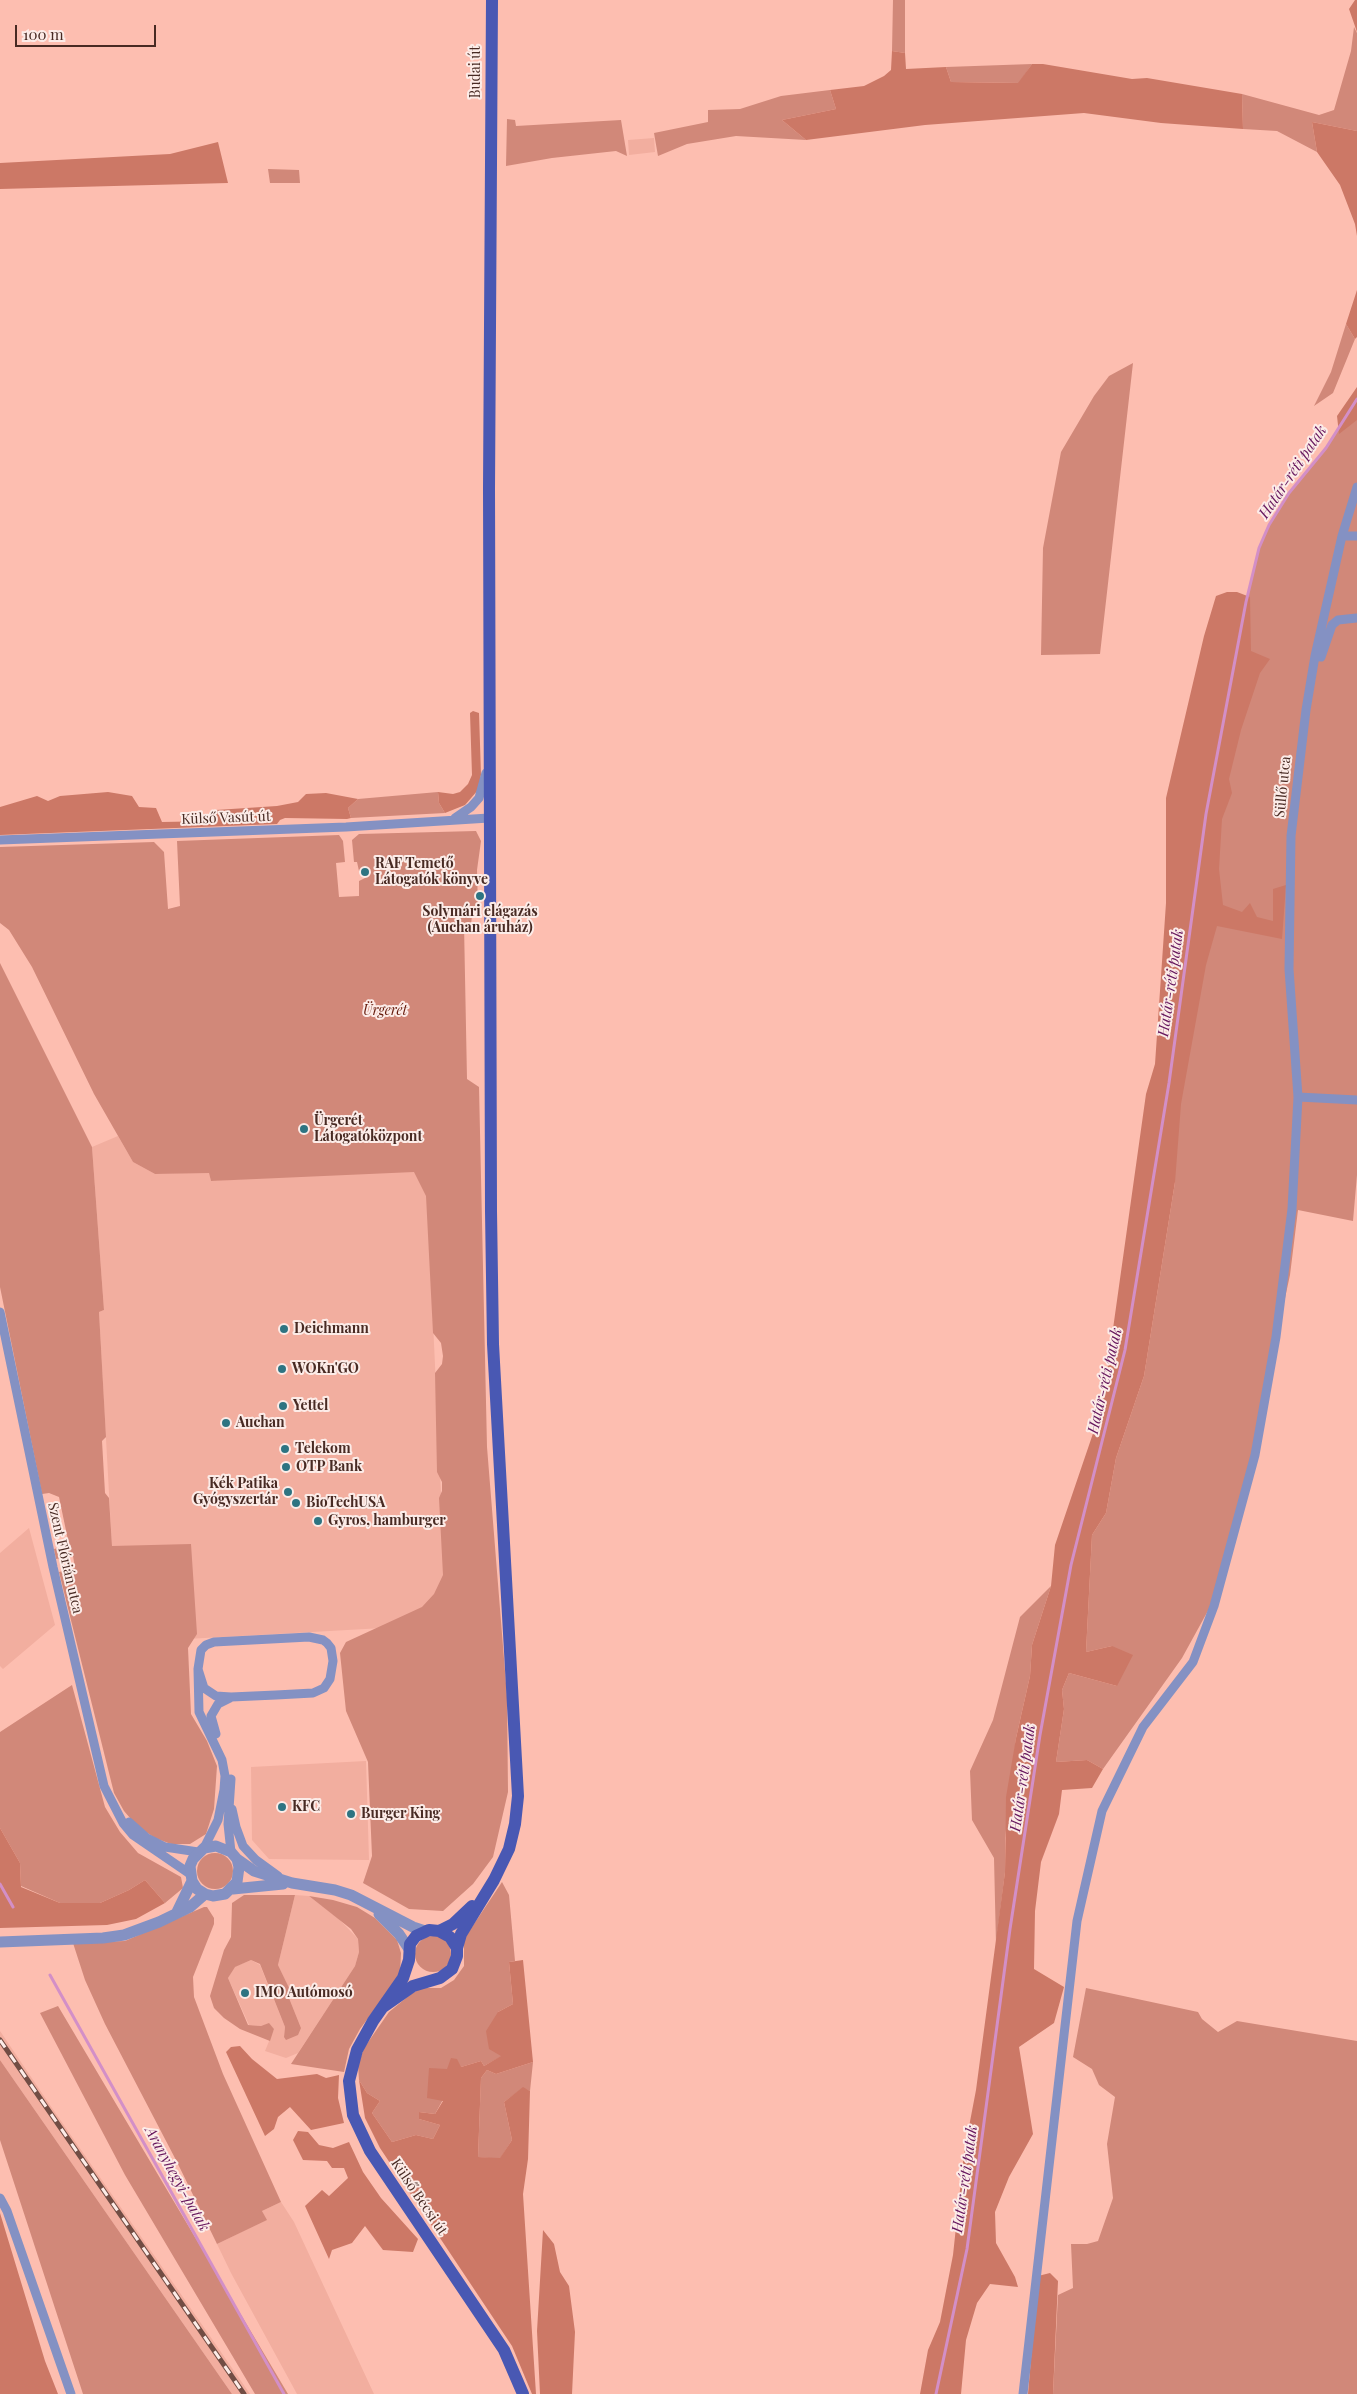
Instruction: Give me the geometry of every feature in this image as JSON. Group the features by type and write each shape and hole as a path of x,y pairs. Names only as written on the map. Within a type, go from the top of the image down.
{"main road":[{"name":"Budai út","path":"488,1890 509,1849 515,1824 518,1796 493,1344 489,818 492,0"},
{"path":"439,1931 461,1917 488,1890"},
{"path":"384,2007 413,1986 447,1974 452,1969 457,1956 461,1934 488,1890"},
{"path":"433,1979 418,1974 409,1955 413,1940 425,1931 439,1931 450,1937 457,1948"},
{"name":"Külső Bécsi út","path":"409,1955 403,1978 357,2050 349,2081 353,2115 370,2151 504,2350 523,2394"}],"street":[{"name":"Süllő utca","path":"1023,2394 1077,1921 1102,1811 1143,1727 1193,1662 1214,1606 1253,1464 1276,1337 1292,1209 1298,1096 1289,968 1291,836 1306,710 1315,656 1342,536 1357,487"},
{"path":"1342,536 1357,536"},
{"path":"1315,656 1321,657 1332,625 1338,620 1357,618"},
{"path":"453,819 471,807 479,798 490,754"},
{"name":"Külső Vasút út","path":"0,840 346,827 489,818"},
{"path":"1298,1096 1357,1100"},
{"name":"Szent Flórián utca","path":"0,1312 37,1495 104,1786 123,1823 133,1835 191,1877"},
{"path":"198,1669 204,1688 216,1696 230,1698 319,1691 324,1688 334,1670 331,1648 323,1640 309,1637 214,1642 206,1645 201,1650 198,1669 199,1712 222,1760 225,1776 218,1820 190,1866 191,1877 197,1889 206,1894 221,1895 232,1889 292,1884"},
{"path":"230,1698 218,1704 213,1711 211,1721 227,1759 231,1779 228,1824 239,1874 232,1889"},
{"path":"230,1797 238,1836 246,1850 262,1865 292,1884"},
{"name":"Szent Flórián utca","path":"114,1807 135,1828 155,1843 175,1850 201,1850"},
{"path":"201,1850 216,1846 234,1856 254,1871 292,1884 335,1890 366,1902 413,1927 425,1931"},
{"path":"176,1912 191,1877"},
{"path":"0,1942 124,1935 159,1922 176,1912 190,1907 206,1894"},
{"path":"366,1902 399,1934 409,1955"},
{"path":"0,2198 7,2211 71,2394"}],"shaded area":[{"path":"1357,0 1357,32 1349,9"},
{"path":"892,51 905,53 906,69 946,67 951,82 1018,83 1032,64 1043,64 1132,79 1147,78 1242,94 1243,129 1161,123 1084,113 925,125 806,140 782,120 836,109 830,90 864,86 884,76 891,70"},
{"path":"1312,122 1357,131 1357,236 1355,224 1340,185 1317,152"},
{"path":"654,138 655,152 629,155 628,140"},
{"path":"218,142 228,183 0,189 0,163 170,154"},
{"path":"1357,290 1357,337 1355,339 1346,324"},
{"path":"1357,387 1357,420 1339,434 1337,416"},
{"path":"1227,592 1237,592 1250,597 1251,651 1270,659 1260,673 1241,730 1229,779 1232,793 1222,819 1219,869 1223,905 1242,912 1250,903 1257,917 1273,921 1273,889 1286,885 1282,939 1217,926 1206,965 1181,1104 1175,1182 1144,1376 1116,1458 1106,1513 1092,1535 1086,1652 1112,1646 1133,1655 1117,1686 1069,1673 1062,1690 1064,1709 1056,1762 1087,1760 1103,1769 1092,1788 1062,1790 1059,1814 1041,1862 1035,1911 1034,1969 1064,1987 1054,2023 1019,2047 1033,2134 1009,2177 995,2212 996,2243 1015,2277 1018,2287 990,2284 977,2303 966,2340 961,2394 920,2394 928,2350 940,2322 953,2255 964,2153 976,2090 1005,1872 1006,1797 1016,1738 1030,1676 1032,1645 1051,1586 1055,1545 1102,1407 1146,1094 1155,1064 1166,903 1166,798 1204,636 1216,596"},
{"path":"473,711 479,713 481,775 478,790 465,805 445,813 439,803 438,792 453,794 460,792 468,784 472,775 470,713"},
{"path":"108,792 132,796 139,807 156,808 162,822 214,821 216,810 277,806 298,802 306,794 326,793 358,799 348,808 351,818 347,819 285,818 277,824 0,835 0,807 37,796 48,801 60,796"},
{"path":"118,1136 133,1162 155,1174 209,1172 211,1181 413,1168 427,1194 445,1579 425,1609 383,1628 187,1639 112,1547 99,1312 104,1310 92,1147"},
{"path":"29,1528 55,1625 3,1669 0,1666 0,1553"},
{"path":"366,1761 369,1860 269,1859 252,1840 251,1767"},
{"path":"0,1828 20,1863 21,1887 60,1903 100,1903 129,1890 145,1880 165,1903 136,1919 107,1925 0,1928"},
{"path":"295,1895 309,1896 339,1919 358,1939 359,1952 355,1966 298,2053 286,2058 265,2051 274,2029 269,2024 261,2026 249,2025 228,1978 234,1967 251,1960 260,1965 285,2027 284,2037 301,2028 289,1998 290,1991 278,1965"},
{"path":"523,1960 533,2062 496,2074 487,2070 481,2078 478,2157 500,2158 512,2140 504,2102 523,2087 530,2091 528,2159 523,2194 536,2394 532,2394 512,2346 380,2148 365,2118 359,2080 367,2093 380,2101 372,2113 392,2142 416,2135 433,2139 440,2125 419,2119 419,2112 435,2114 443,2101 427,2098 429,2068 447,2069 451,2058 457,2059 461,2067 481,2061 484,2066 501,2056 489,2049 486,2031 498,2012 513,2004 509,1962"},
{"path":"0,2031 250,2394 232,2394 0,2060"},
{"path":"240,2046 252,2059 277,2079 317,2074 326,2078 339,2075 338,2098 344,2123 311,2130 290,2107 278,2117 274,2129 265,2136 226,2052 231,2047"},
{"path":"298,2131 308,2132 319,2145 333,2148 349,2142 363,2172 381,2198 418,2239 413,2252 383,2250 365,2226 352,2243 332,2250 329,2259 305,2206 322,2190 329,2196 348,2178 344,2168 332,2168 327,2161 303,2160 293,2140"},
{"path":"281,2202 294,2222 374,2394 297,2394 231,2273 217,2244 266,2220 262,2211"},
{"path":"0,2213 45,2361 58,2394 0,2394"},
{"path":"543,2230 554,2244 560,2272 569,2286 575,2332 572,2394 540,2394 537,2331"},
{"path":"1050,2273 1058,2281 1053,2394 1028,2394 1038,2276"}],"green space":[{"path":"893,0 905,0 905,53 892,51"},
{"path":"1354,27 1357,33 1357,131 1312,122 1317,152 1277,131 1243,129 1242,94 1319,115 1334,110 1351,51"},
{"path":"1032,64 1019,83 951,82 946,67"},
{"path":"830,90 836,109 782,120 806,140 736,136 687,144 658,156 654,133 708,122 708,110 740,109 781,96"},
{"path":"507,119 515,120 516,126 621,120 627,156 616,151 552,158 506,166"},
{"path":"268,169 299,170 300,183 270,183"},
{"path":"1346,324 1355,339 1333,393 1314,406 1331,372"},
{"path":"1133,363 1100,654 1041,655 1043,548 1061,452 1094,396 1109,376"},
{"path":"1357,399 1357,1175 1353,1221 1298,1210 1290,1275 1277,1335 1263,1421 1210,1607 1182,1658 1103,1769 1087,1760 1056,1762 1064,1709 1062,1690 1069,1673 1117,1686 1112,1646 1086,1652 1092,1535 1106,1513 1116,1458 1144,1376 1175,1182 1155,1176 1246,602 1259,548 1269,525 1289,493 1326,448"},
{"path":"438,792 439,803 445,813 351,818 348,808 358,799"},
{"name":"Ürgerét","path":"476,831 481,841 477,870 478,908 472,915 471,925 464,925 467,1079 479,1087 487,1447 507,1696 508,1792 493,1857 473,1884 443,1911 409,1909 363,1883 372,1856 368,1762 346,1711 340,1653 346,1642 422,1607 434,1594 443,1575 439,1498 442,1491 442,1482 437,1472 435,1373 442,1364 443,1356 441,1343 433,1333 426,1196 414,1172 211,1181 209,1173 155,1174 133,1162 94,1094 32,967 9,930 0,923 0,847 154,842 164,852 168,909 180,906 177,841 339,835 343,841 345,862 336,863 339,897 359,896 359,881 365,878 365,873 359,871 357,862 354,862 352,840 359,834"},
{"path":"0,963 92,1147 104,1310 99,1312 106,1437 102,1441 105,1493 109,1498 112,1546 191,1544 197,1634 188,1648 191,1714 207,1741 217,1766 214,1809 206,1834 190,1844 171,1844 155,1838 137,1826 124,1811 114,1793 59,1572 75,1568 73,1556 56,1559 54,1549 69,1545 59,1497 49,1493 42,1494 0,1287"},
{"path":"1051,1586 1032,1645 1030,1676 1016,1738 1005,1838 1005,1872 996,1944 994,1858 972,1820 970,1771 993,1720 1020,1617"},
{"path":"72,1685 105,1807 120,1832 138,1853 181,1877 183,1888 165,1903 145,1880 129,1890 100,1903 60,1903 21,1886 20,1863 0,1828 0,1732"},
{"path":"215,1853 222,1854 228,1858 232,1864 232,1878 228,1884 222,1888 215,1889 208,1888 202,1884 198,1878 197,1871 198,1864 202,1858 208,1854"},
{"path":"502,1882 509,1895 515,1961 509,1962 513,2004 498,2012 502,2056 484,2066 481,2061 461,2067 435,2114 419,2112 419,2119 440,2125 433,2139 416,2135 392,2142 372,2113 380,2101 367,2093 359,2080 358,2065 364,2048 389,2012 411,1994 422,1988 441,1988 454,1980 464,1966 464,1939"},
{"path":"244,1895 295,1895 278,1965 291,1992 289,1998 301,2028 298,2035 286,2040 284,2037 285,2027 260,1964 251,1960 235,1967 228,1978 248,2025 261,2026 269,2023 274,2029 270,2041 240,2029 224,2018 214,2008 210,1996 224,1950 231,1937 232,1903"},
{"path":"309,1896 357,1907 375,1918 397,1940 401,1953 400,1975 360,2029 349,2049 344,2072 291,2064 355,1966 359,1952 358,1939 351,1929"},
{"path":"207,1907 214,1918 214,1924 193,1977 194,1997 223,2074 281,2202 262,2211 267,2220 217,2244 177,2162 105,2024 85,1980 73,1943 125,1941"},
{"path":"433,1936 446,1941 451,1954 446,1967 433,1972 420,1967 415,1954 420,1941"},
{"path":"1086,1988 1198,2012 1202,2019 1218,2032 1237,2021 1357,2041 1357,2394 1053,2394 1058,2295 1073,2288 1071,2244 1087,2244 1098,2241 1113,2198 1107,2144 1115,2097 1099,2085 1092,2069 1073,2057"},
{"path":"58,2006 288,2394 255,2394 125,2175 40,2013"},
{"path":"0,2060 232,2394 83,2394 0,2140"},
{"path":"533,2062 530,2091 523,2088 504,2102 512,2140 500,2159 478,2157 481,2078 487,2070 496,2074"}],"waterway":[{"name":"Határ-réti patak","path":"936,2394 967,2249 1010,1929 1040,1735 1071,1565 1125,1350 1169,1083 1206,814 1246,602 1259,548 1269,525 1289,493 1326,448 1357,399"},
{"name":"Aranyhegyi-patak","path":"0,1884 13,1907"},
{"name":"Aranyhegyi-patak","path":"50,1975 284,2394"}],"railway":[{"path":"0,2040 244,2394"}],"place":[{"name":"RAF Temető Látogatók könyve","path":"365,872"},
{"name":"Solymári elágazás (Auchan áruház)","path":"480,896"},
{"name":"Ürgerét Látogatóközpont","path":"304,1129"},
{"name":"Deichmann","path":"284,1329"},
{"name":"WOKn'GO","path":"282,1369"},
{"name":"Yettel","path":"283,1406"},
{"name":"Auchan","path":"226,1423"},
{"name":"Telekom","path":"285,1449"},
{"name":"OTP Bank","path":"286,1467"},
{"name":"Kék Patika Gyógyszertár","path":"288,1492"},
{"name":"BioTechUSA","path":"296,1503"},
{"name":"Gyros, hamburger","path":"318,1521"},
{"name":"KFC","path":"282,1807"},
{"name":"Burger King","path":"351,1814"},
{"name":"IMO Autómosó","path":"245,1993"}]}
